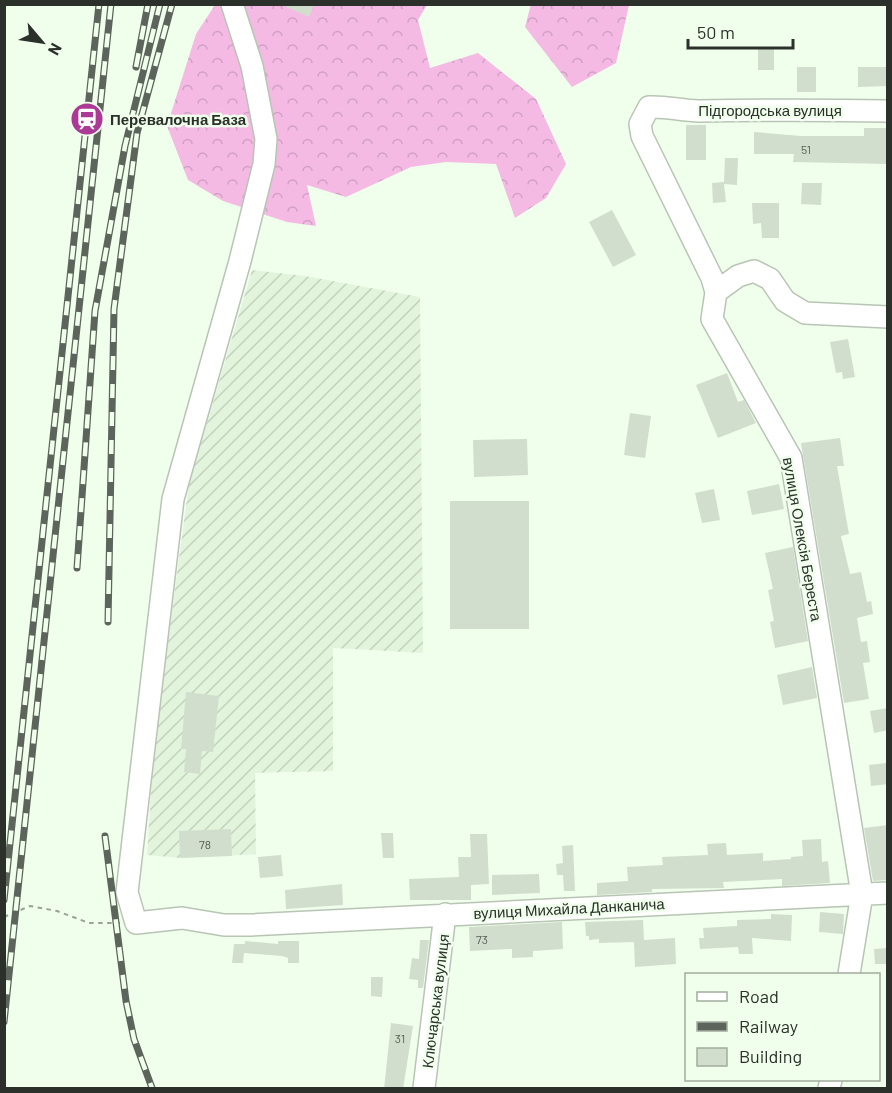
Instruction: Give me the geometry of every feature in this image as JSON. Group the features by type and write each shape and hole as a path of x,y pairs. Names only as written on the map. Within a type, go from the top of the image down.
{"street":[{"path":"136,923 127,892 173,499 240,261 264,164 266,139 256,87 232,4"},
{"name":"Підгородська вулиця","path":"642,136 640,124 649,107 669,106 696,111 752,109 888,111"},
{"name":"вулиця Олексія Береста","path":"642,136 712,278 716,292 712,319 791,458 862,894 849,973"},
{"path":"716,292 738,276 754,271 770,279 784,301 805,313 888,317"},
{"name":"вулиця Михайла Данканича","path":"136,923 182,918 250,925 888,893"},
{"name":"Ключарська вулиця","path":"424,1089 445,914"}],"path":[{"path":"4,917 30,906 49,909 89,923 136,923"}],"shaded area":[{"path":"252,270 305,276 420,297 423,653 333,648 333,771 255,773 256,854 180,858 147,855 154,746 189,484"}],"green space":[{"path":"531,4 629,5 616,63 572,87 525,27"},
{"path":"215,5 427,5 418,20 430,68 478,53 536,99 566,164 546,198 515,218 496,164 446,162 411,167 346,197 307,185 316,226 287,222 223,201 188,180 167,126 196,34"}],"building":[{"path":"280,4 314,4 309,17"},
{"path":"758,49 774,49 774,70 758,70"},
{"path":"797,67 816,67 816,92 797,92"},
{"path":"858,67 888,67 888,86 858,87"},
{"path":"686,125 706,125 706,160 686,160"},
{"path":"864,128 888,128 888,164 793,162 794,154 754,154 754,132 801,136 864,136"},
{"path":"725,158 738,158 737,185 724,184 726,202 713,203 712,183 724,182"},
{"path":"802,183 822,183 821,205 801,204"},
{"path":"752,203 779,203 779,238 762,238 761,223 753,224"},
{"path":"612,210 636,255 613,267 589,222"},
{"path":"848,339 855,377 843,379 842,372 836,373 830,342"},
{"path":"727,373 738,402 744,400 756,423 718,438 696,385"},
{"path":"630,413 651,416 645,458 624,455"},
{"path":"840,438 844,466 837,466 849,534 841,536 850,574 861,572 867,602 871,601 873,614 857,618 861,642 867,641 870,662 863,663 869,699 844,703 801,443"},
{"path":"527,439 528,475 474,477 473,440"},
{"path":"779,484 784,509 752,515 747,491"},
{"path":"714,489 720,520 702,523 695,493"},
{"path":"450,501 529,501 529,629 450,629"},
{"path":"793,547 808,641 775,648 770,622 774,621 768,590 773,589 765,553"},
{"path":"812,667 817,698 783,705 777,675"},
{"path":"186,692 219,696 213,752 202,751 200,774 184,772 186,749 181,749"},
{"path":"888,708 888,730 874,733 870,711"},
{"path":"886,763 888,784 871,786 869,765"},
{"path":"888,825 888,880 873,881 864,828"},
{"path":"231,829 232,856 180,858 179,831"},
{"path":"381,833 393,833 394,858 383,858"},
{"path":"470,834 487,834 489,884 471,885 471,900 410,900 409,879 459,877 458,857 471,857"},
{"path":"821,839 822,862 828,861 830,883 782,886 782,879 723,882 724,888 652,889 652,892 597,895 597,883 628,881 627,867 663,865 662,857 708,855 707,844 726,843 727,855 763,853 763,861 803,856 802,840"},
{"path":"573,845 575,891 564,891 563,875 557,875 556,864 563,863 562,846"},
{"path":"281,855 283,876 260,878 258,857"},
{"path":"539,874 540,893 492,895 492,875"},
{"path":"342,884 343,905 286,909 285,890"},
{"path":"820,912 844,914 843,934 819,932"},
{"path":"771,914 792,915 791,941 752,938 753,954 739,954 738,947 700,949 699,938 704,938 703,928 737,926 737,920 771,919"},
{"path":"643,920 644,940 675,938 676,964 635,967 634,942 599,943 599,939 589,940 589,936 586,936 585,922"},
{"path":"562,922 563,949 533,951 533,957 512,958 512,949 470,951 469,927"},
{"path":"420,940 429,940 423,988 418,988 418,980 409,979 412,958 419,959"},
{"path":"245,941 278,944 278,941 299,941 299,963 288,963 288,958 282,956 244,953 243,963 232,963 234,944 245,944"},
{"path":"887,948 887,964 875,964 874,949"},
{"path":"371,977 383,977 382,997 371,996"},
{"path":"391,1023 413,1026 403,1089 384,1089"}],"railway":[{"path":"4,900 99,4"},
{"path":"4,1022 111,4"},
{"path":"136,67 148,4"},
{"path":"77,568 95,311 125,146 160,4"},
{"path":"108,622 114,309 137,133 172,4"},
{"path":"105,836 126,1001 134,1039 152,1088"}],"place":[{"name":"Перевалочна База","path":"87,119"}]}
